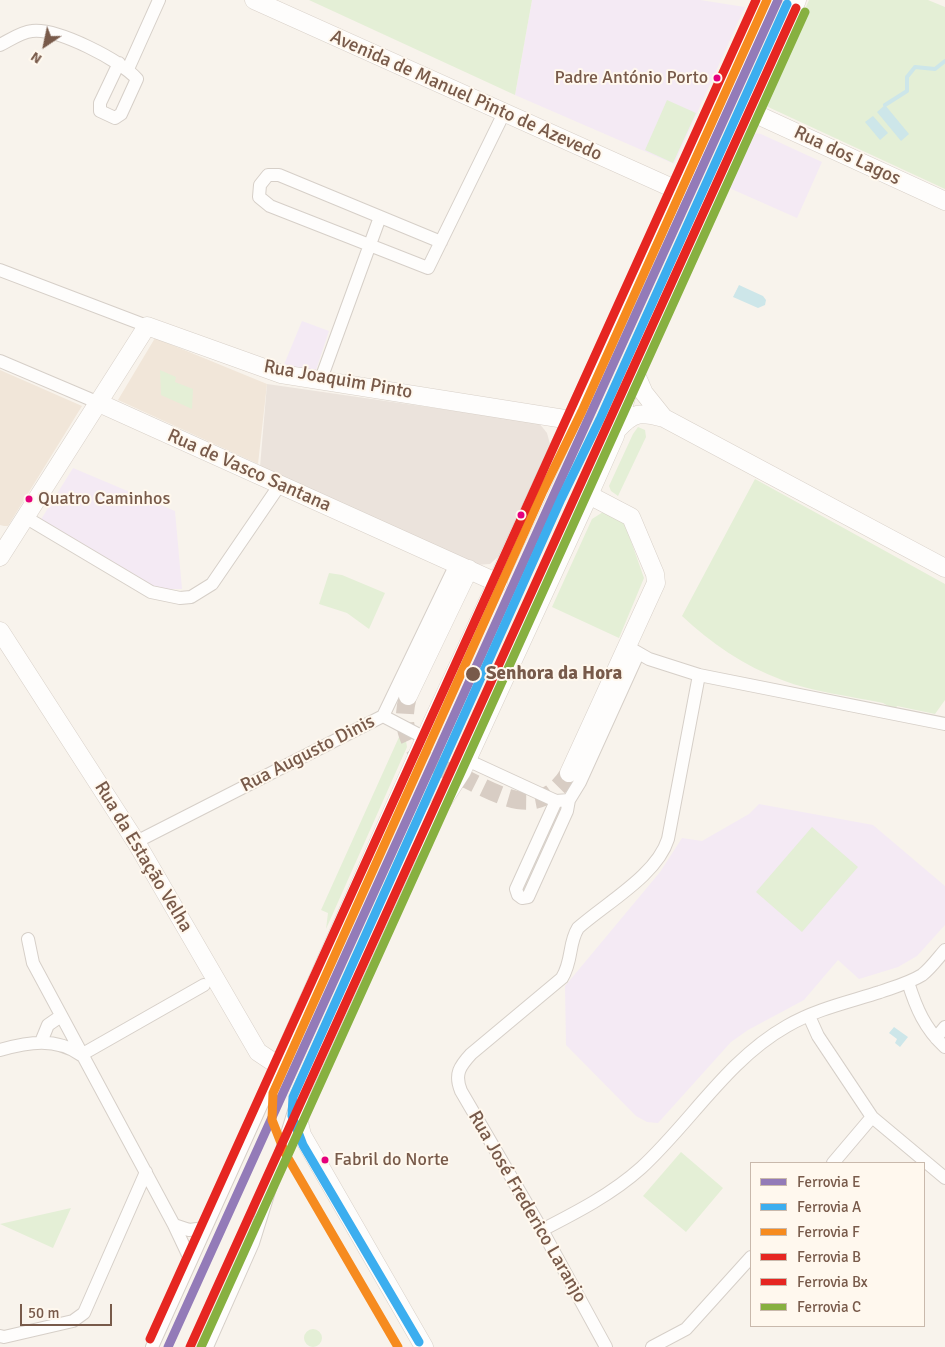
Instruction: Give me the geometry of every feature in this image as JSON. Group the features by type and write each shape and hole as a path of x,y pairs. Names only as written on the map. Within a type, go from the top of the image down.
{"street":[{"path":"0,45 30,31 43,30 56,33 124,66 158,0"},
{"name":"Avenida de Manuel Pinto de Azevedo","path":"254,0 679,191"},
{"path":"152,1347 425,738 498,583 571,420 679,191 765,0"},
{"path":"208,1347 253,1243 300,1094 409,853 454,786 589,496 617,430 638,356 797,0"},
{"name":"Rua dos Lagos","path":"749,111 945,201"},
{"path":"440,242 279,175 268,174 260,185 259,197 270,206 428,268 504,113"},
{"path":"321,379 380,217"},
{"name":"Rua Joaquim Pinto","path":"0,270 147,326 282,374 571,420"},
{"path":"3,545 25,517 147,326"},
{"name":"Rua de Vasco Santana","path":"0,360 498,583"},
{"path":"634,370 644,394 664,418"},
{"path":"617,430 627,420 639,414 664,418 945,568"},
{"path":"25,517 151,592 180,598 191,597 212,584 279,486"},
{"path":"467,760 562,800 567,811 528,897 522,898 518,895 516,889 562,800 580,782 633,651 655,588 655,574 631,517 589,496"},
{"path":"408,696 463,566"},
{"name":"Rua Augusto Dinis","path":"136,842 383,716 463,566"},
{"name":"Rua da Estação Velha","path":"3,638 136,842 258,1052 279,1066"},
{"path":"633,651 699,675 945,724"},
{"path":"569,773 633,651"},
{"name":"Rua José Frederico Laranjo","path":"606,1347 542,1230 461,1091 457,1073 461,1065 562,978 570,964 572,940 578,928 648,871 661,857 668,839 699,675"},
{"path":"383,716 425,738"},
{"path":"28,939 33,963 81,1055 146,1172 191,1261"},
{"path":"542,1230 616,1188 670,1139 752,1050 788,1025 828,1007 908,982 924,973 945,950"},
{"path":"908,982 920,1016 940,1043"},
{"path":"81,1055 204,985"},
{"path":"40,1042 48,1025 61,1016"},
{"path":"809,1016 818,1036 872,1117 945,1178"},
{"path":"940,1043 945,1027"},
{"path":"0,1050 40,1042 64,1045 81,1055"},
{"path":"300,1094 297,1114 302,1135 424,1347"},
{"path":"834,1162 872,1117"},
{"path":"0,1336 4,1337 73,1321 84,1313 146,1172"},
{"path":"174,1225 189,1230 205,1228"},
{"path":"652,1347 686,1329 750,1258"}],"shaded area":[{"path":"532,0 700,0 745,7 674,164 515,95"},
{"path":"754,133 761,134 822,162 797,218 727,187 750,137"},
{"path":"302,321 329,331 315,373 283,367"},
{"path":"155,338 267,384 258,464 118,400"},
{"path":"0,370 82,406 8,526 0,525"},
{"path":"267,384 539,423 547,433 550,444 500,555 490,564 475,565 260,467"},
{"path":"73,468 175,511 182,589 154,589 40,521"},
{"path":"759,804 873,825 945,886 945,925 917,956 898,967 859,979 838,960 804,1000 748,1030 731,1042 658,1123 647,1122 636,1116 566,1045 565,986 660,872 682,838 702,841 749,814"}],"green space":[{"path":"309,0 532,0 515,95"},
{"path":"809,0 928,0 945,7 945,189 766,106 765,100"},
{"path":"667,100 696,113 673,163 645,150"},
{"path":"160,370 176,377 175,382 193,389 192,409 161,395"},
{"path":"638,427 645,430 646,437 618,496 611,491 609,486"},
{"path":"755,479 945,584 945,700 935,714 897,706 895,710 883,703 819,691 782,680 741,661 682,616"},
{"path":"603,512 622,520 625,524 644,578 619,638 552,607 592,519"},
{"path":"329,573 342,575 385,593 369,629 347,613 319,604"},
{"path":"399,737 406,741 407,747 326,929 328,913 321,910"},
{"path":"812,827 858,867 802,932 756,892"},
{"path":"681,1152 723,1188 686,1232 643,1196"},
{"path":"71,1208 53,1248 0,1224"},
{"path":"313,1329 319,1332 322,1338 319,1344 313,1347 307,1344 304,1338 307,1332"}],"water":[{"path":"885,105 909,134 901,141 877,112"},
{"path":"873,116 888,133 880,140 865,122"},
{"path":"739,285 763,296 766,300 765,305 758,308 733,297"},
{"path":"894,1027 908,1037 900,1047 895,1043 897,1039 889,1033"}],"waterway":[{"path":"885,105 907,91 907,77 915,67 935,69 945,61"}],"tunnel":[{"path":"408,696 405,720 411,742 420,756 444,769 496,793 522,800 535,800 547,796 558,787 569,773"}],"rail line":[{"name":"Bx","path":"150,1339 756,0"},
{"name":"F","path":"398,1347 285,1153 272,1120 273,1093 543,491 582,411 767,0"},
{"name":"E","path":"168,1347 778,0"},
{"name":"A","path":"419,1342 303,1145 292,1116 293,1097 561,499 600,419 787,4"},
{"name":"B","path":"190,1347 796,8"},
{"name":"C","path":"201,1347 805,12"}],"place":[{"name":"Padre António Porto","path":"717,78"},
{"name":"Quatro Caminhos","path":"29,499"},
{"name":"Senhora da Hora","path":"473,674"},
{"name":"Fabril do Norte","path":"325,1160"}]}
